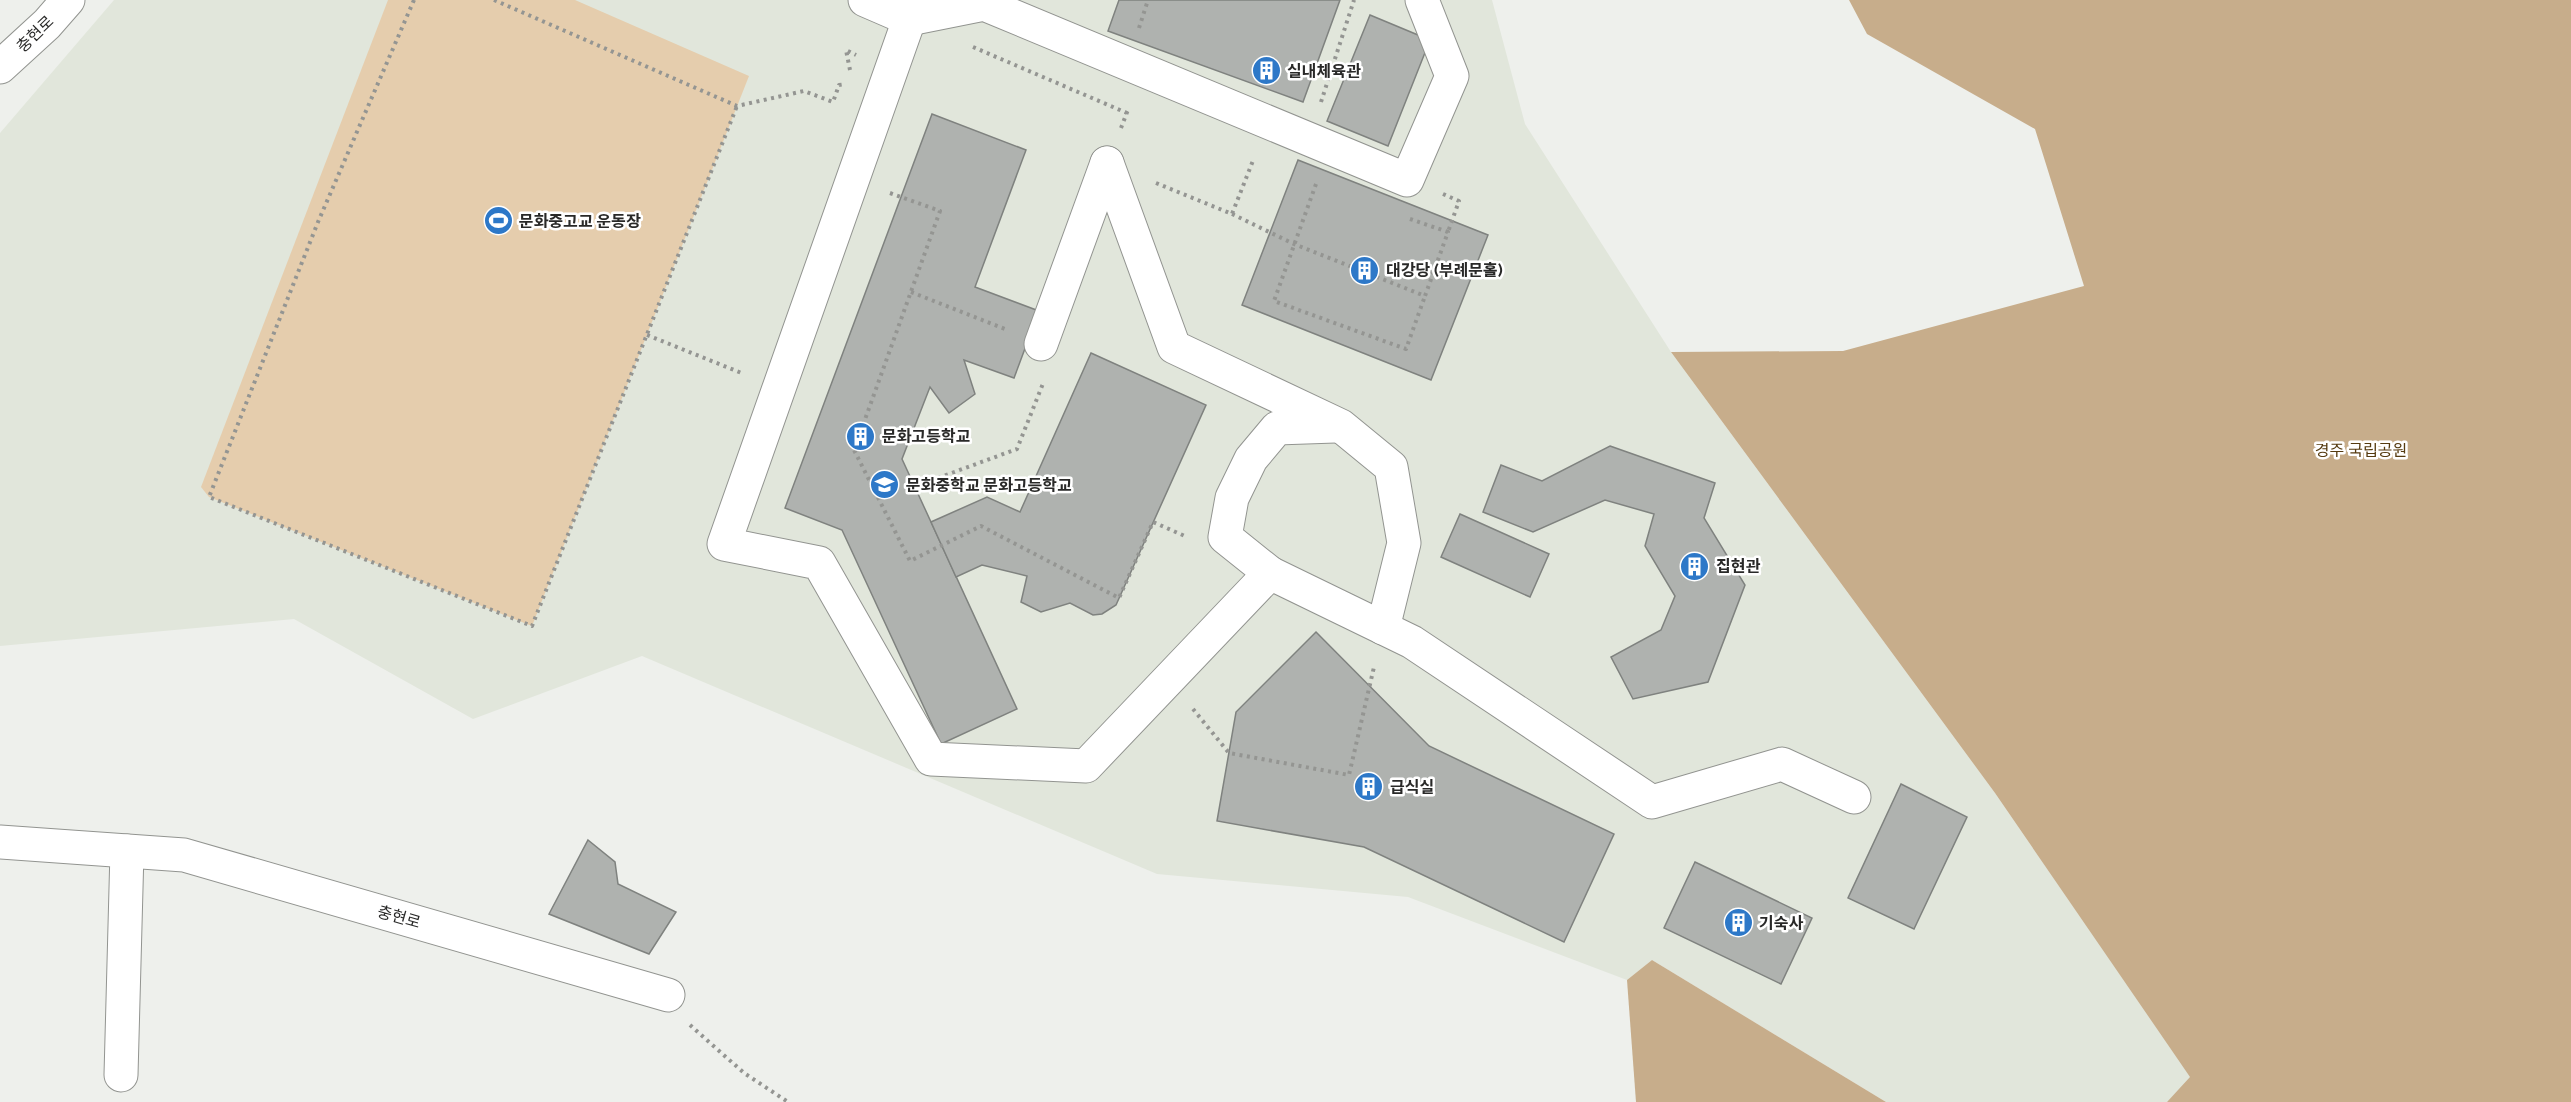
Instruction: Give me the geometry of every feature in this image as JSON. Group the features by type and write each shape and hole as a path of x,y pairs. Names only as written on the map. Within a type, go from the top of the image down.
{"street":[{"name":"충현로","path":"0,67 47,24 68,0"},
{"path":"865,0 913,10 984,4 1407,180 1452,76 1422,0"},
{"path":"913,10 724,544 819,563 931,759 1086,766 1270,573"},
{"path":"1041,344 1107,163 1174,347 1341,426 1391,467 1404,543 1383,628"},
{"path":"1341,426 1277,428 1251,459 1232,498 1226,537 1270,573 1412,642 1652,802 1782,764 1854,797"},
{"name":"충현로","path":"0,842 184,855 668,995"},
{"path":"121,1075 127,851"}],"path":[{"path":"414,0 318,222 209,497 532,626 737,106"},
{"path":"494,0 737,106 804,91 833,102 839,85 852,83"},
{"path":"964,43 1127,113"},
{"path":"850,72 846,50 891,71"},
{"path":"853,179 940,211 854,450 910,561 981,526 1119,598 1153,522 1195,540"},
{"path":"1327,188 1316,184 1274,301 1406,349 1448,232 1404,216"},
{"path":"1232,214 1294,244 1425,296"},
{"path":"911,292 1056,349 1017,449 938,478"},
{"path":"647,335 779,388"},
{"path":"1168,679 1229,753 1349,775 1383,628"},
{"path":"668,995 690,1026 744,1073 788,1102"}],"shaded area":[{"name":"문화중학교 문화고등학교","path":"114,0 1492,0 1525,124 1671,352 1995,793 2191,1078 2167,1102 1886,1102 1652,960 1627,980 1408,897 1157,874 642,656 473,719 294,619 0,646 0,133"},
{"name":"문화중고교 운동장","path":"388,0 575,0 749,76 532,626 209,497 201,487"}],"green space":[{"name":"경주 국립공원","path":"1849,0 2571,0 2571,1102 2167,1102 2190,1077 1995,793 1671,352 1843,351 2084,286 2035,129 1867,34"},
{"path":"1652,960 1886,1102 1636,1102 1627,980"}],"building":[{"name":"실내체육관","path":"1119,0 1340,0 1303,102 1108,31"},
{"path":"1370,15 1430,40 1388,146 1327,121"},
{"name":"문화고등학교","path":"932,114 1026,150 975,287 1039,311 1014,378 964,360 975,394 949,413 930,387 902,459 1017,709 941,744 842,530 785,508"},
{"name":"대강당 (부례문홀)","path":"1298,160 1488,235 1431,380 1242,305"},
{"path":"1091,353 1206,405 1116,605 1102,614 1093,615 1070,603 1041,612 1021,602 1027,576 982,565 956,577 931,522 987,497 1020,512"},
{"name":"집현관","path":"1610,446 1715,483 1704,518 1745,585 1708,682 1633,699 1611,657 1661,630 1675,596 1645,546 1654,514 1605,500 1533,532 1483,512 1501,465 1542,481"},
{"path":"1460,514 1549,554 1530,597 1441,557"},
{"name":"급식실","path":"1316,632 1429,746 1614,834 1564,942 1364,847 1217,821 1236,712"},
{"name":"기숙사","path":"1901,784 1967,817 1914,929 1848,898"},
{"path":"588,840 615,862 618,884 676,912 649,954 549,914"},
{"name":"기숙사","path":"1695,862 1812,918 1781,984 1664,928"}],"place":[{"name":"실내체육관","path":"1266,71"},
{"name":"문화중고교 운동장","path":"498,221"},
{"name":"대강당 (부례문홀)","path":"1365,270"},
{"name":"문화고등학교","path":"861,436"},
{"name":"문화중학교 문화고등학교","path":"885,485"},
{"name":"집현관","path":"1695,566"},
{"name":"급식실","path":"1369,787"},
{"name":"기숙사","path":"1738,923"}]}
